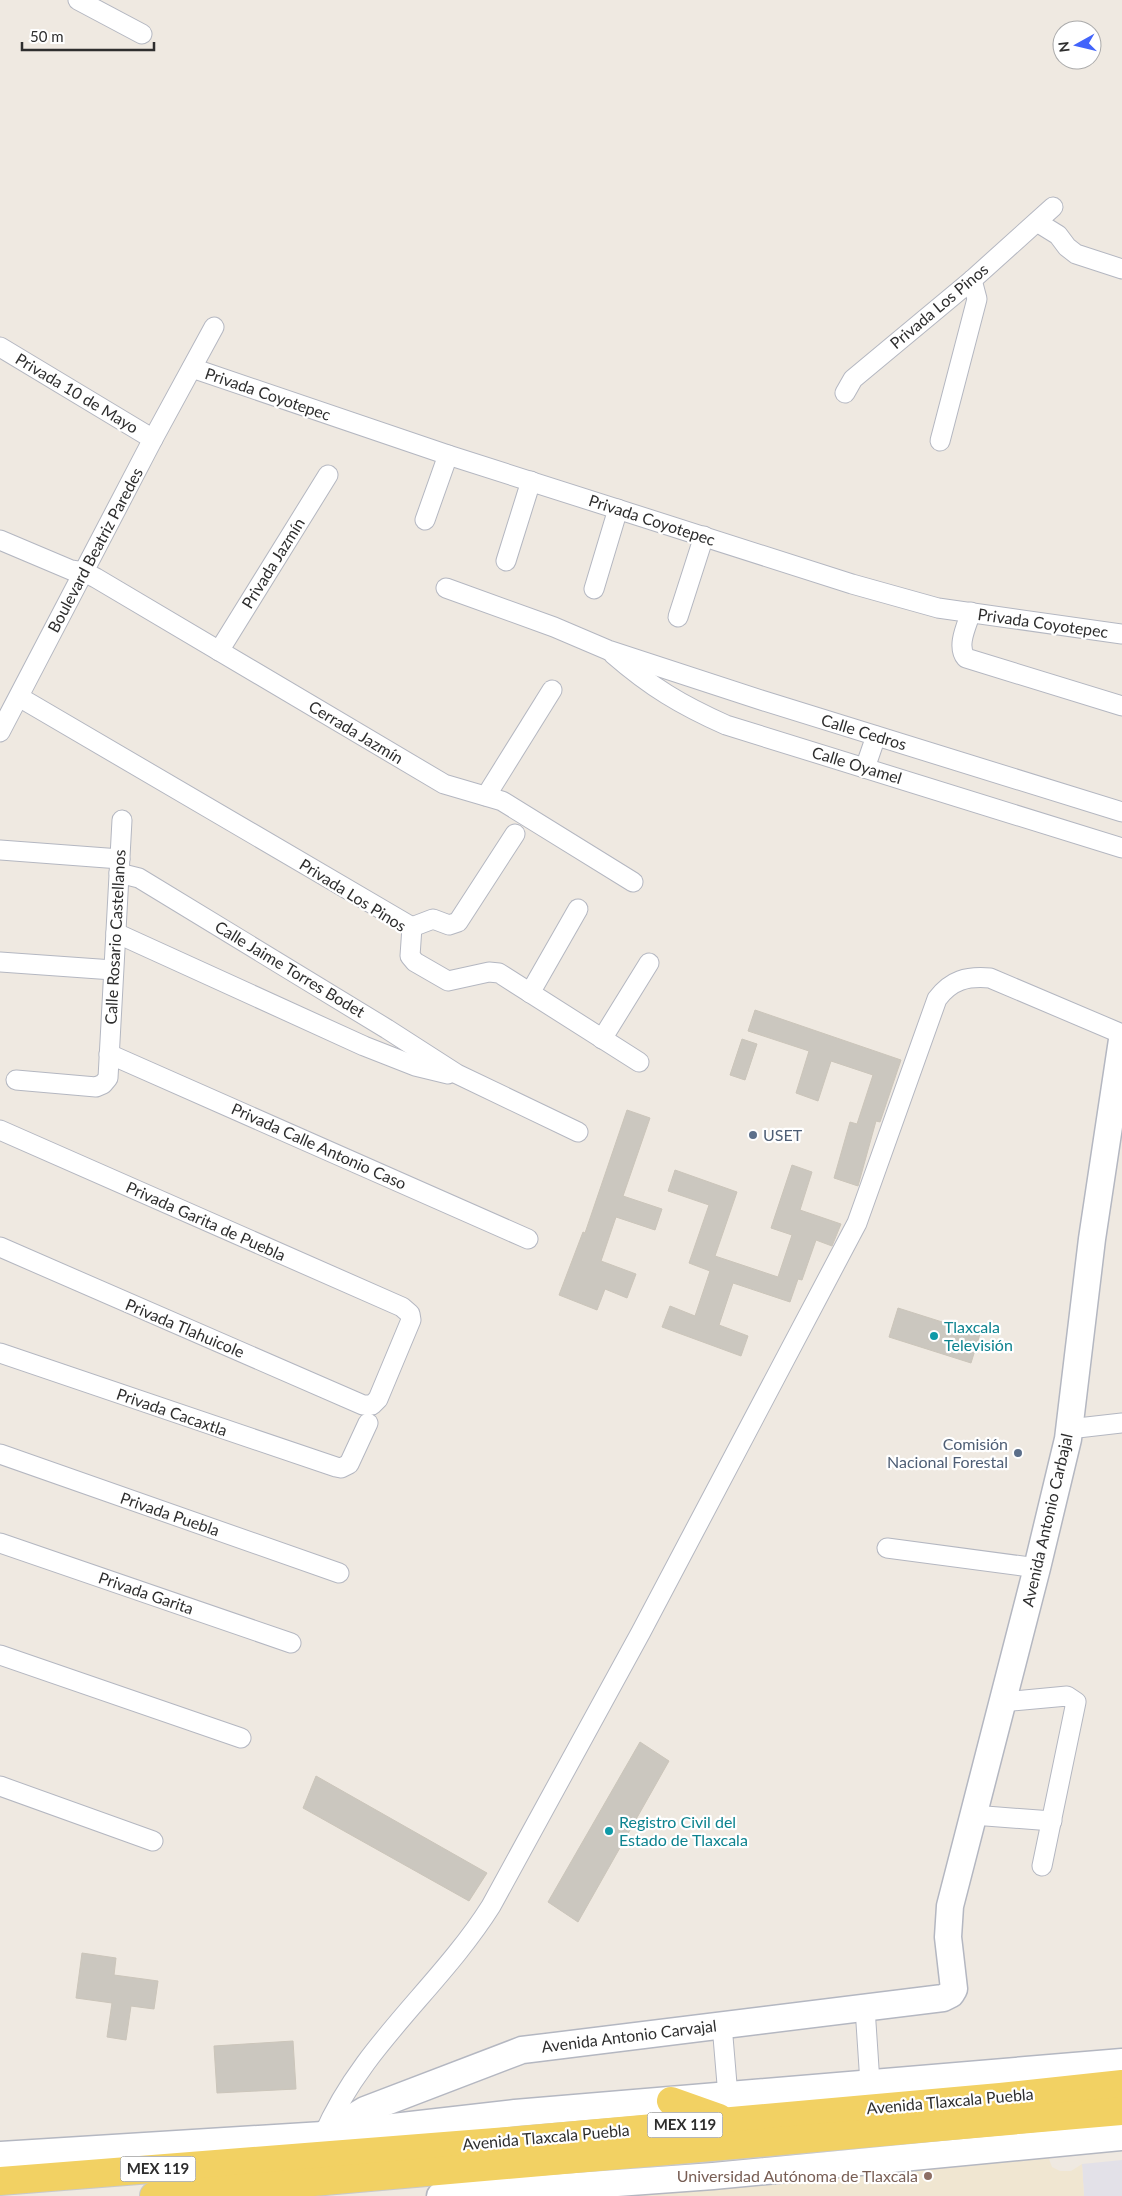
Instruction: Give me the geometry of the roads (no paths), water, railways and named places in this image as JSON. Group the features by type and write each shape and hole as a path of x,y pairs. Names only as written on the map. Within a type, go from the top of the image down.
{"main road":[{"name":"Avenida Antonio Carbajal","path":"951,1994 954,1989 948,1937 950,1906 1037,1568 1069,1430 1092,1239 1122,1040"},
{"name":"Avenida Antonio Carvajal","path":"320,2167 365,2110 522,2050 943,1998 951,1994"},
{"name":"Avenida Tlaxcala Puebla","path":"154,2196 320,2167 728,2108 870,2083 1122,2062"},
{"path":"1076,2088 1122,2067"},
{"name":"Avenida Tlaxcala Puebla","path":"728,2108 1000,2097 1122,2084"},
{"name":"Avenida Tlaxcala Puebla","path":"0,2155 320,2167 515,2114 671,2101"},
{"path":"671,2101 728,2108"},
{"name":"Avenida Tlaxcala Puebla","path":"0,2181 320,2167 1122,2111"},
{"path":"440,2196 713,2176 1122,2137"}],"street":[{"path":"78,0 142,34"},
{"name":"Privada Los Pinos","path":"846,393 853,379 972,280 1053,207"},
{"path":"1037,222 1058,235 1067,247 1076,254 1122,269"},
{"path":"940,441 977,298 972,280"},
{"name":"Boulevard Beatriz Paredes","path":"0,732 153,439 214,327"},
{"name":"Privada 10 de Mayo","path":"0,347 153,439"},
{"name":"Privada Coyotepec","path":"192,368 448,454 852,584 938,608 1122,634"},
{"path":"425,520 448,454"},
{"name":"Privada Jazmín","path":"219,651 328,475"},
{"path":"506,561 531,481"},
{"path":"594,589 618,509"},
{"path":"678,616 704,536"},
{"name":"Cerrada Jazmín","path":"0,540 71,570 84,572 444,784 502,801 633,882"},
{"path":"446,588 608,650"},
{"path":"972,612 962,645 963,654 966,658 1122,706"},
{"name":"Calle Cedros","path":"608,650 1122,812"},
{"name":"Calle Oyamel","path":"608,650 647,683 689,708 726,724 1122,848"},
{"path":"486,796 552,690"},
{"name":"Privada Los Pinos","path":"18,697 412,927 410,956 415,962 442,979 453,980 494,972 639,1062"},
{"path":"865,768 876,736"},
{"name":"Calle Rosario Castellanos","path":"16,1080 100,1087 108,1078 122,820"},
{"path":"412,927 433,919 448,924 458,922 515,834"},
{"name":"Calle Jaime Torres Bodet","path":"0,850 119,866 387,1029 457,1074 578,1132"},
{"path":"530,993 578,909"},
{"name":"Calle Jaime Torres Bodet","path":"116,933 364,1046 414,1066 438,1072 457,1074"},
{"path":"0,962 113,970"},
{"path":"602,1039 649,962"},
{"path":"320,2167 352,2078 487,1913 641,1632 857,1223 937,999 950,985 958,980 976,977 990,978 1122,1034"},
{"name":"Privada Calle Antonio Caso","path":"109,1054 528,1239"},
{"name":"Privada Garita de Puebla","path":"0,1130 402,1307 410,1314 410,1324 370,1414"},
{"name":"Privada Tlahuicole","path":"0,1247 363,1405 370,1414"},
{"name":"Privada Cacaxtla","path":"0,1353 336,1467 345,1467 352,1460 370,1414"},
{"path":"1069,1430 1122,1424"},
{"name":"Privada Puebla","path":"0,1454 339,1573"},
{"name":"Privada Garita","path":"0,1543 291,1643"},
{"path":"888,1548 1037,1568"},
{"path":"0,1655 241,1738"},
{"path":"1002,1702 1067,1696 1076,1702 1042,1866"},
{"path":"0,1786 153,1841"},
{"path":"973,1815 1052,1821"},
{"path":"865,2008 870,2083"},
{"path":"722,2025 728,2108"}],"place":[{"name":"USET","path":"753,1135"},
{"name":"Tlaxcala Televisión","path":"934,1336"},
{"name":"Comisión Nacional Forestal","path":"1018,1453"},
{"name":"Registro Civil del Estado de Tlaxcala","path":"609,1831"},
{"name":"Universidad Autónoma de Tlaxcala","path":"928,2176"}]}
